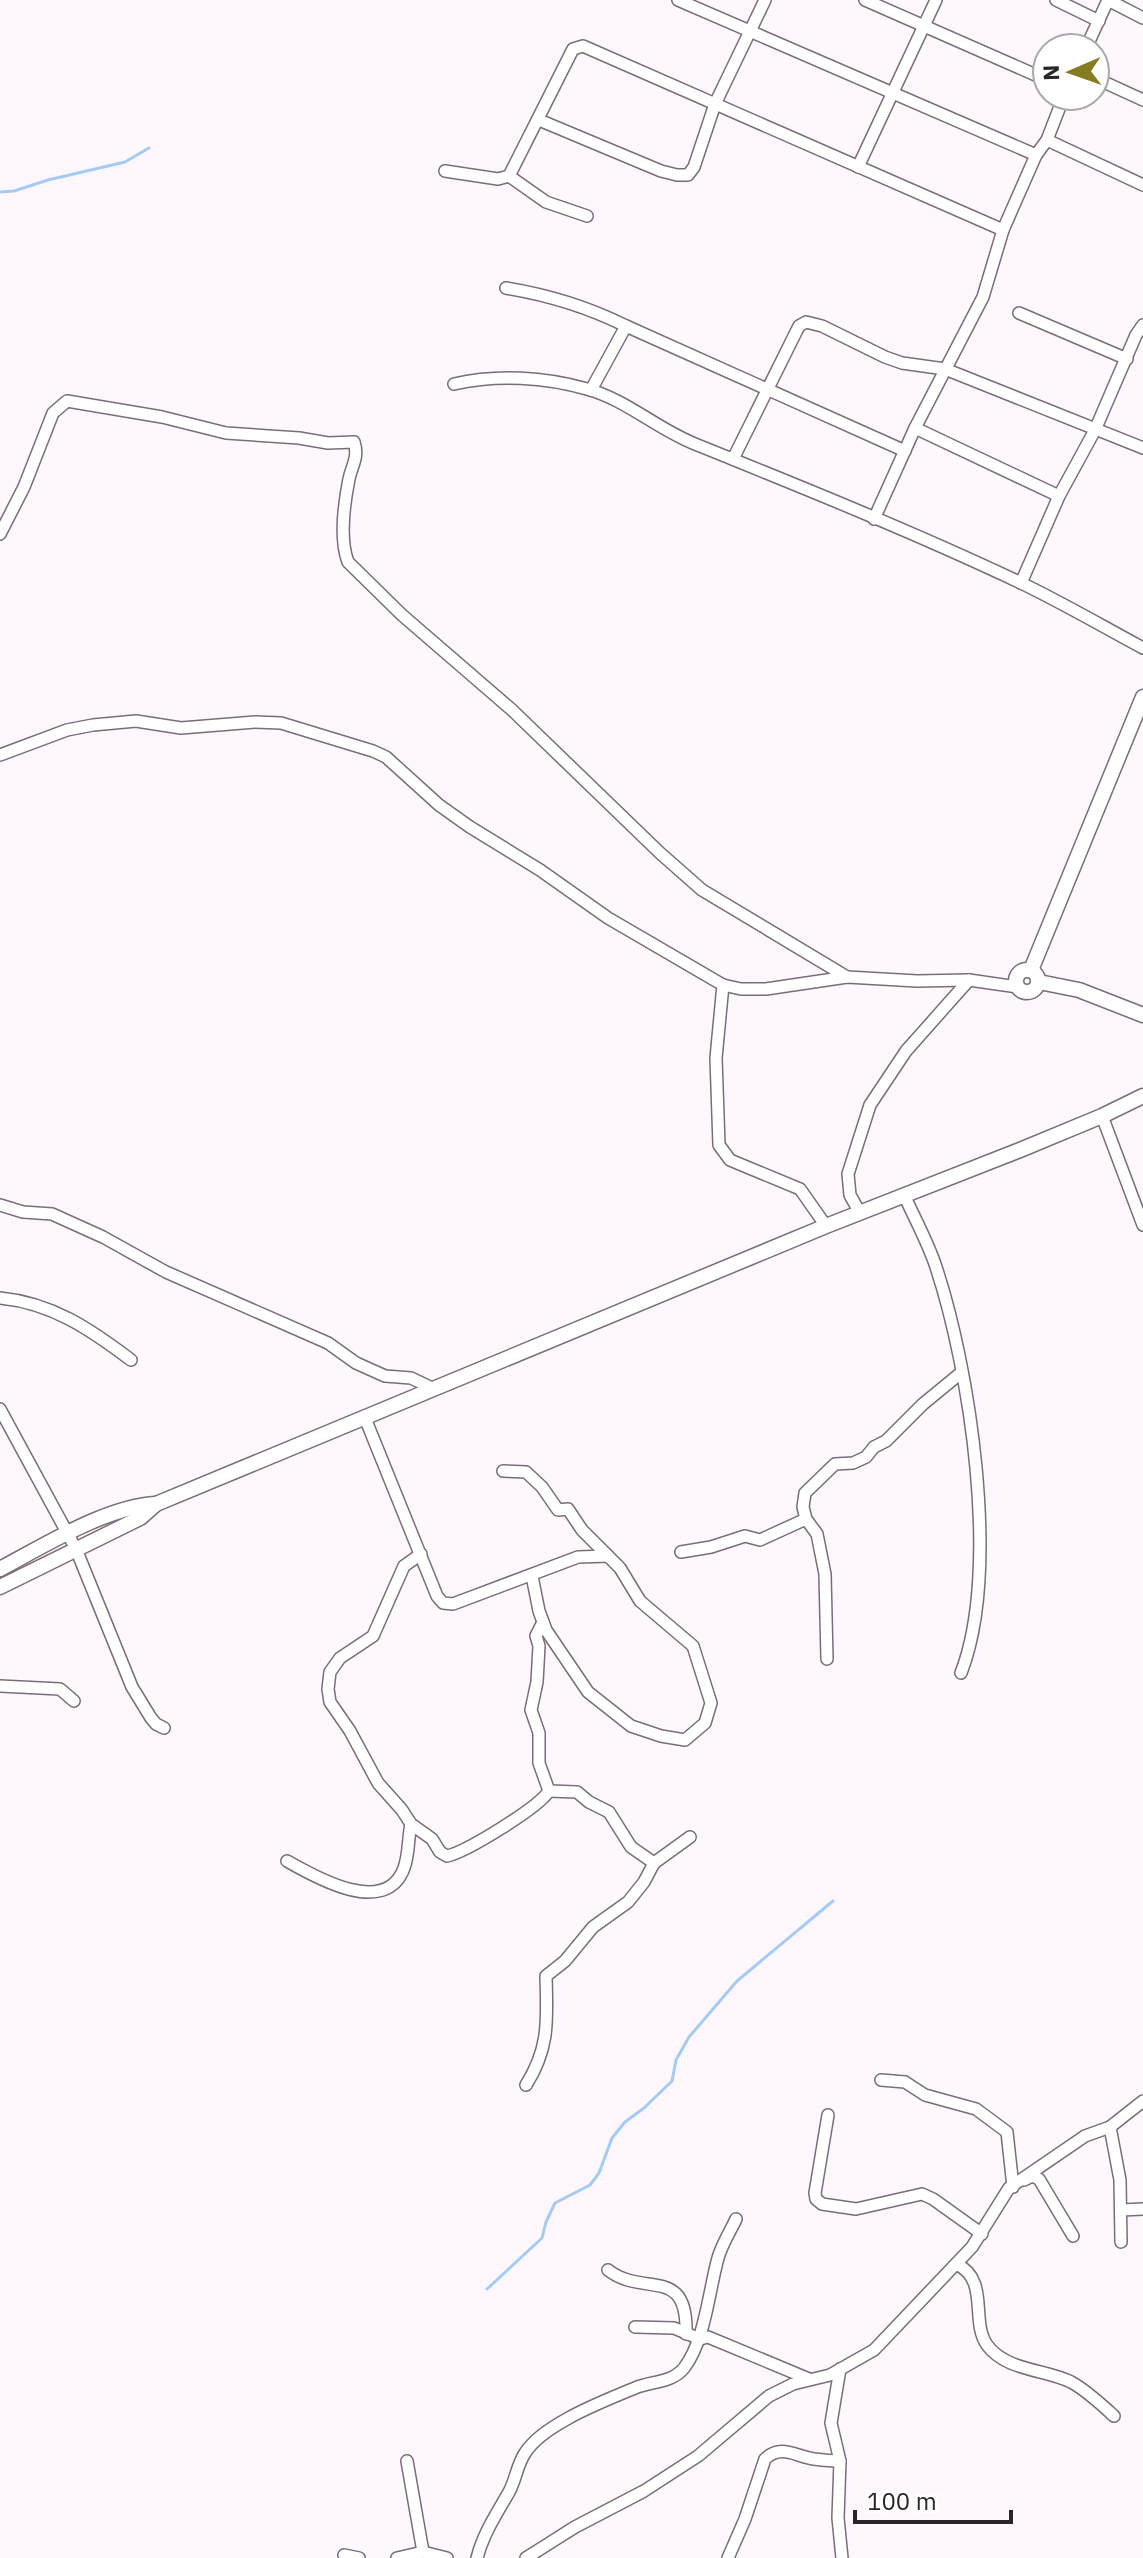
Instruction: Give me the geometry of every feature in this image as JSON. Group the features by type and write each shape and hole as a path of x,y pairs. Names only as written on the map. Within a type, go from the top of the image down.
{"street":[{"path":"678,0 1036,155"},
{"path":"539,120 661,171 683,176 691,172 715,104 765,0"},
{"path":"865,0 1031,73"},
{"path":"858,167 936,0"},
{"path":"1056,0 1099,21"},
{"path":"1094,32 1108,0 1143,18"},
{"path":"445,171 498,179 509,176 573,49 579,46 1003,230"},
{"path":"1111,85 1143,100"},
{"path":"874,519 915,428 983,297 1003,230 1058,112"},
{"path":"1047,140 1143,185"},
{"path":"509,176 546,202 587,216"},
{"path":"506,288 544,294 590,308 905,451"},
{"path":"1019,313 1127,359"},
{"path":"733,459 799,326 806,322 822,326 902,363 945,369 1143,448"},
{"path":"1021,583 1059,496 1095,430 1143,325"},
{"path":"591,390 626,326"},
{"path":"454,384 469,380 544,380 591,390 631,407 691,443 1021,583 1143,648"},
{"path":"0,534 24,487 53,413 67,401 162,417 226,433 328,443 354,442 358,453 346,497 344,551 348,562 402,615 512,710 702,890 847,977"},
{"path":"915,428 1059,496"},
{"path":"1035,976 1143,697"},
{"path":"0,755 67,730 93,725 136,721 201,728 255,722 281,723 386,757 439,805 470,827 540,870 608,918 723,985 766,989 847,977 969,980 1018,987 1016,980 1024,970 1143,1015"},
{"path":"860,1213 850,1195 848,1174 870,1105 906,1051 969,980"},
{"path":"723,985 716,1058 719,1145 730,1160 800,1189 826,1226"},
{"path":"156,1504 135,1505 3,1567 7,1583 140,1518 156,1504 826,1226 1102,1116 1143,1096"},
{"path":"1102,1116 1143,1225"},
{"path":"905,1197 934,1261 953,1329 973,1447 979,1576 974,1633 961,1673"},
{"path":"0,1205 23,1212 52,1214 103,1237 166,1272 328,1343 356,1363 385,1376 411,1378 434,1389"},
{"path":"0,1298 55,1310 90,1330 131,1360"},
{"path":"827,1659 823,1558 817,1534 806,1519 804,1499 809,1487 835,1464 853,1463 866,1457 962,1372"},
{"path":"0,1409 76,1549 132,1687 151,1718 164,1728"},
{"path":"365,1418 437,1596 443,1603 453,1604 578,1557 608,1556"},
{"path":"503,1471 526,1472 542,1487 558,1510 568,1509 582,1530 620,1568 640,1601 693,1646 711,1703 705,1723 685,1740 631,1726 582,1685 543,1622 532,1576"},
{"path":"681,1552 711,1547 745,1536 760,1540 806,1519"},
{"path":"421,1554 404,1566 373,1636 340,1658 330,1672 330,1702 350,1731 378,1783 411,1824 432,1839 440,1852 447,1856 542,1801 549,1791"},
{"path":"543,1622 536,1636 539,1646 537,1682 531,1703 539,1733 539,1763 549,1791"},
{"path":"0,1686 60,1689 74,1701"},
{"path":"549,1791 577,1792 609,1812 631,1847 654,1863"},
{"path":"287,1861 320,1880 346,1890 374,1891 391,1885 404,1870 411,1824"},
{"path":"526,2085 539,2065 545,2042 548,2022 546,1976 565,1961 593,1927 628,1902 654,1863 690,1837"},
{"path":"881,2080 905,2082 925,2095 976,2109 1007,2132 1010,2190"},
{"path":"526,2558 575,2527 644,2491 698,2456 780,2389 830,2375 874,2350 982,2234 1010,2190 1041,2164 1085,2136 1110,2127 1143,2101"},
{"path":"828,2115 816,2199 822,2204 856,2209 922,2194 982,2234"},
{"path":"1110,2127 1116,2153 1121,2242"},
{"path":"1010,2190 1028,2177 1039,2179 1073,2236"},
{"path":"1121,2210 1143,2209"},
{"path":"477,2558 486,2534 516,2480 518,2467 527,2449 560,2424 607,2400 648,2383 669,2380 690,2360 700,2339 718,2260 736,2219"},
{"path":"956,2264 967,2269 976,2287 985,2343 993,2352 1032,2372 1067,2380 1114,2416"},
{"path":"608,2270 626,2280 661,2286 680,2297 686,2308 686,2334"},
{"path":"635,2327 667,2327 700,2339 708,2337 809,2380"},
{"path":"840,2369 831,2423 840,2461 838,2518 842,2558"},
{"path":"728,2558 768,2455 784,2450 812,2459 840,2461"},
{"path":"407,2461 423,2552"},
{"path":"397,2558 423,2552 447,2558"},
{"path":"344,2555 359,2558"}],"waterway":[{"path":"0,192 125,162 149,148"},
{"path":"487,2289 542,2238 555,2203 590,2185 599,2173 612,2138 625,2122 672,2081 676,2060 689,2037 737,1981 833,1901"}]}
